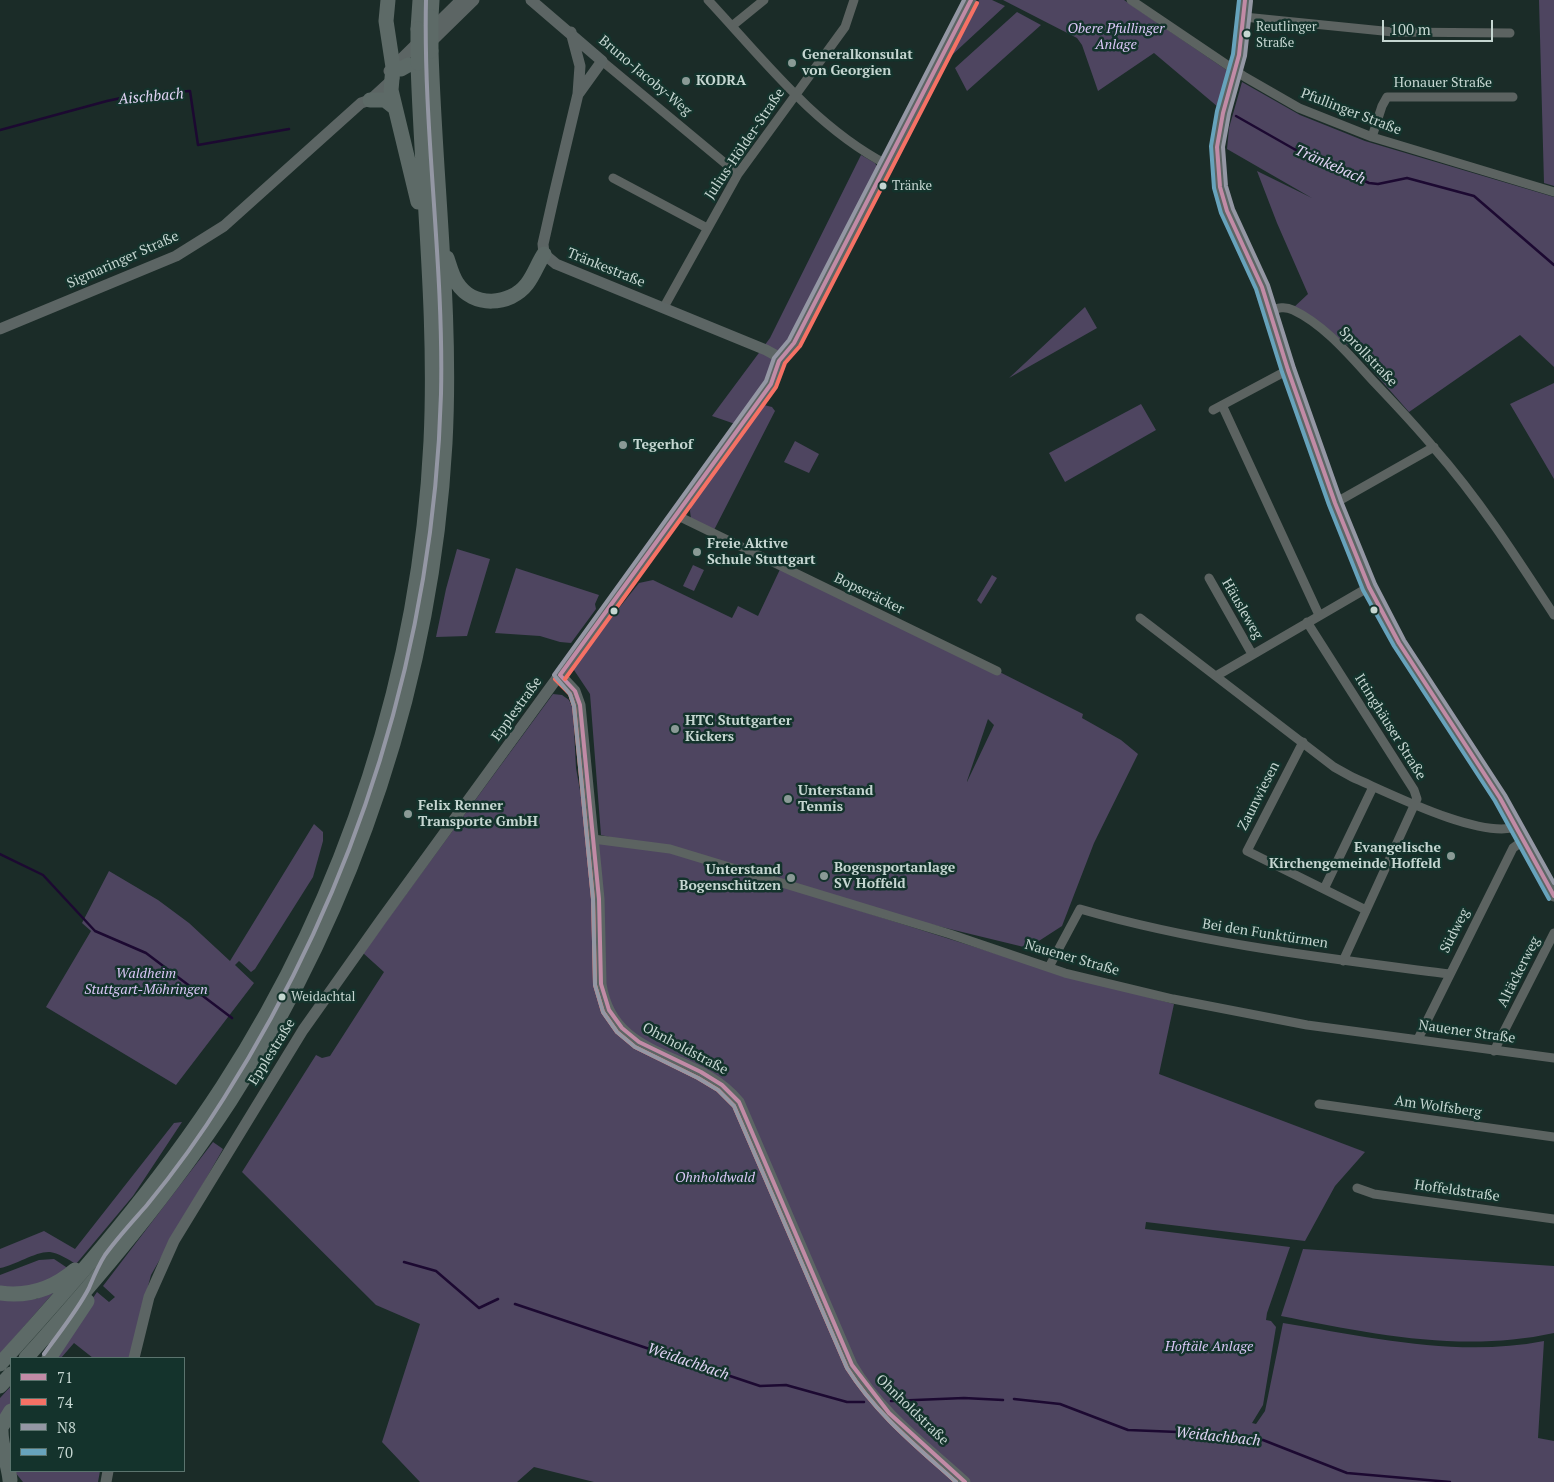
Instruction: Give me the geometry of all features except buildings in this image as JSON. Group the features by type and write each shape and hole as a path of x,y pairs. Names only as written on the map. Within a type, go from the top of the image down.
{"highway":[{"path":"27,1357 102,1271 167,1189 210,1130 284,994 329,919 357,852 398,727 421,634 433,563 445,442 447,344 434,241 403,68 386,32 388,0"},
{"path":"420,0 418,29 403,68 394,107 434,241 458,284 472,296 493,302 518,293 527,284 544,254"},
{"path":"432,0 434,241"},
{"path":"366,101 384,100 394,107"},
{"path":"0,1364 88,1266 177,1153 275,1012"},
{"path":"0,1293 24,1294 40,1291 59,1283 76,1269 88,1266"},
{"path":"49,1357 95,1289 102,1271"},
{"path":"0,1386 10,1375"},
{"path":"8,1477 9,1468 1,1447 1,1428 10,1413"}],"main road":[{"name":"Sigmaringer Straße","path":"403,68 460,0"},
{"name":"Sigmaringer Straße","path":"0,328 176,256 224,226 366,101 365,96 403,68 474,0"},
{"name":"Bruno-Jacoby-Weg","path":"531,0 571,32 602,61"},
{"name":"Epplestraße","path":"134,1357 149,1298 174,1241 303,1030 772,384 779,361 794,343 970,0"},
{"path":"1245,0 1235,70 1218,138 1217,165 1220,187 1236,233 1271,310 1288,370 1335,503 1369,587 1399,643 1524,840 1554,896"},
{"path":"544,254 543,244 578,94 580,66 571,32"},
{"path":"578,94 602,61"},
{"name":"Tränkestraße","path":"544,254 556,264 766,350 776,356 779,361"},
{"name":"Ohnholdstraße","path":"560,675 576,691 580,705 601,934 601,984 603,997 611,1017 633,1039 712,1078 732,1093 739,1102 852,1365 872,1395 965,1482"}],"street":[{"path":"708,0 795,94 840,136 886,164"},
{"path":"732,26 764,0"},
{"name":"Julius-Hölder-Straße","path":"664,307 738,174 845,27 854,0"},
{"name":"Pfullinger Straße","path":"1131,0 1235,70 1299,108 1372,137 1554,192"},
{"path":"1244,16 1393,32 1510,33"},
{"name":"Bruno-Jacoby-Weg","path":"602,61 738,174"},
{"name":"Honauer Straße","path":"1372,137 1382,106 1388,96 1513,97"},
{"path":"613,178 707,228"},
{"name":"Sprollstraße","path":"1271,310 1279,308 1292,309 1331,337 1434,447 1487,518 1554,615"},
{"path":"1213,410 1288,370"},
{"path":"1222,406 1319,616"},
{"path":"1335,503 1434,447"},
{"name":"Bopseräcker","path":"676,515 997,671"},
{"name":"Häusleweg","path":"1209,578 1252,654"},
{"path":"1216,676 1369,587"},
{"path":"1140,618 1334,768 1414,804 1477,827 1501,830 1516,827"},
{"name":"Ittinghäuser Straße","path":"1307,622 1414,790 1416,799 1414,804"},
{"name":"Zaunwiesen","path":"1302,742 1247,851 1366,910"},
{"path":"1324,889 1373,786"},
{"path":"1343,961 1414,804"},
{"name":"Nauener Straße","path":"593,839 670,849 950,934 1045,966 1173,1000 1307,1025 1554,1058"},
{"name":"Südweg","path":"1418,1039 1513,848 1524,840"},
{"name":"Bei den Funktürmen","path":"1045,966 1080,909 1124,922 1260,950 1449,974"},
{"name":"Altäckerweg","path":"1494,1051 1554,933"},
{"name":"Am Wolfsberg","path":"1319,1104 1554,1137"},
{"name":"Hoffeldstraße","path":"1356,1188 1374,1194 1554,1219"}],"green space":[{"path":"979,0 992,0 1005,6 952,55 951,52"},
{"name":"Obere Pfullinger Anlage","path":"1003,0 1124,0 1228,71 1218,107 1154,53 1098,91 1082,45 1077,38"},
{"path":"1539,0 1554,0 1554,186 1544,183"},
{"path":"1017,12 1041,25 967,91 955,68"},
{"path":"1242,82 1300,115 1365,141 1554,197 1554,367 1520,335 1409,412 1356,352 1328,330 1292,309 1308,294 1257,171 1312,198 1227,149 1229,128"},
{"path":"861,155 875,163 878,168 876,175 791,339 781,348 769,379 738,425 712,416 770,338"},
{"path":"1085,307 1097,328 1009,378"},
{"path":"1554,383 1554,479 1510,404"},
{"path":"1141,404 1156,430 1065,482 1049,453"},
{"path":"764,405 772,407 775,411 714,530 691,519 692,502 758,409"},
{"path":"795,441 819,454 809,473 784,462"},
{"path":"457,549 490,559 467,636 436,637 446,589"},
{"name":"Ohnholdwald","path":"783,563 1083,714 1082,718 1121,740 1138,754 1094,843 1062,926 1028,948 921,922 690,857 1051,971 1174,1004 1159,1074 1365,1152 1335,1186 1305,1241 1146,1222 1145,1229 1290,1247 1267,1313 1266,1320 1271,1321 1276,1327 1263,1405 1252,1423 1256,1424 1265,1411 1283,1323 1414,1344 1479,1347 1511,1346 1544,1341 1538,1438 1554,1441 1554,1482 594,1482 534,1467 517,1482 420,1482 382,1442 420,1324 376,1305 242,1172 316,1055 322,1058 330,1056 384,972 363,953 553,694 562,695 569,700 573,709 576,768 589,841 643,845 601,835 590,694 572,667 639,583 653,580 732,618 738,606 758,616","holes":["988,719 994,725 967,782"]},
{"path":"693,565 704,570 694,591 683,586"},
{"path":"516,568 599,595 595,604 596,609 571,643 540,636 495,633"},
{"path":"992,575 997,578 981,604 977,600"},
{"name":"Waldheim Stuttgart-Möhringen","path":"314,824 323,832 323,841 313,877 255,969 251,972 239,961 235,965 254,983 176,1085 46,1007 91,931 82,923 109,871 158,900 189,923 230,961"},
{"path":"182,1122 133,1196 76,1264 57,1254 44,1252 0,1268 0,1249 44,1231 75,1249 174,1123"},
{"path":"213,1142 223,1149 151,1275 129,1357 92,1357 74,1343 62,1357 53,1357 97,1292 109,1302 115,1297 103,1286"},
{"path":"1303,1249 1554,1266 1554,1333 1520,1339 1486,1341 1417,1339 1383,1335 1281,1316"},
{"path":"54,1259 72,1271 51,1284 0,1289 0,1275 39,1260"},
{"path":"55,1291 0,1354 0,1299 36,1299"},
{"path":"10,1387 10,1408 0,1424 0,1398"},
{"path":"15,1472 100,1472 98,1482 23,1482"}],"waterway":[{"name":"Aischbach","path":"0,130 135,95 190,91 198,145 289,129"},
{"name":"Tränkebach","path":"1236,116 1294,149 1369,183 1378,184 1407,178 1474,196 1554,265"},
{"name":"Weidachbach","path":"0,854 43,875 95,931 146,953 232,1018"},
{"name":"Weidachbach","path":"404,1262 436,1271 479,1308 498,1299"},
{"name":"Weidachbach","path":"515,1304 760,1386 786,1385 847,1402 864,1402"},
{"name":"Weidachbach","path":"891,1401 964,1398 1003,1400"},
{"name":"Weidachbach","path":"1014,1399 1060,1404 1128,1430 1203,1433 1228,1440 1263,1440 1347,1473 1450,1482"}],"transit line":[{"name":"N8","path":"44,1354 79,1305 105,1255 168,1179 206,1126 271,1018 313,934 349,849 380,761 404,671 423,580 435,487 441,394 441,345 428,99 426,0"},
{"name":"N8","path":"956,1482 884,1415 858,1385 847,1368 734,1106 718,1090 698,1078 635,1047 617,1032 603,1012 595,985 593,899 574,706 570,694 554,675 766,381 774,358 789,340 964,0"},
{"name":"71","path":"560,675 771,384 779,361 794,343 971,0"},
{"name":"70","path":"1239,0 1233,54 1217,111 1211,146 1214,188 1221,213 1256,289 1282,372 1329,505 1363,590 1394,646 1495,801 1549,899"},
{"name":"71","path":"1245,0 1239,55 1223,113 1217,147 1220,187 1227,211 1262,287 1288,370 1335,503 1369,587 1399,643 1500,798 1554,896"},
{"name":"N8","path":"1251,1 1245,56 1229,114 1223,147 1226,186 1233,209 1268,285 1294,368 1341,501 1375,584 1404,640 1505,795 1554,883"},
{"name":"74","path":"565,679 776,387 785,363 800,346 977,3"},
{"name":"71","path":"560,675 575,691 580,705 599,899 601,984 609,1010 622,1028 639,1042 701,1072 722,1085 739,1102 852,1365 889,1413 965,1482"},
{"name":"74","path":"555,679 570,694 574,706 593,899 595,985 603,1012 617,1032 635,1047 698,1078 718,1090 734,1106 847,1368 858,1385 884,1415 956,1482"}],"place":[{"name":"Reutlinger Straße","path":"1247,34"},
{"name":"Generalkonsulat von Georgien","path":"792,63"},
{"name":"KODRA","path":"686,81"},
{"name":"Tränke","path":"883,186"},
{"name":"Tegerhof","path":"623,445"},
{"name":"Freie Aktive Schule Stuttgart","path":"697,552"},
{"name":"HTC Stuttgarter Kickers","path":"675,729"},
{"name":"Unterstand Tennis","path":"788,799"},
{"name":"Felix Renner Transporte GmbH","path":"408,814"},
{"name":"Evangelische Kirchengemeinde Hoffeld","path":"1451,856"},
{"name":"Bogensportanlage SV Hoffeld","path":"824,876"},
{"name":"Unterstand Bogenschützen","path":"791,878"},
{"name":"Weidachtal","path":"282,997"}],"park label":[{"name":"Hoftäle Anlage","path":"1209,1347"}]}
